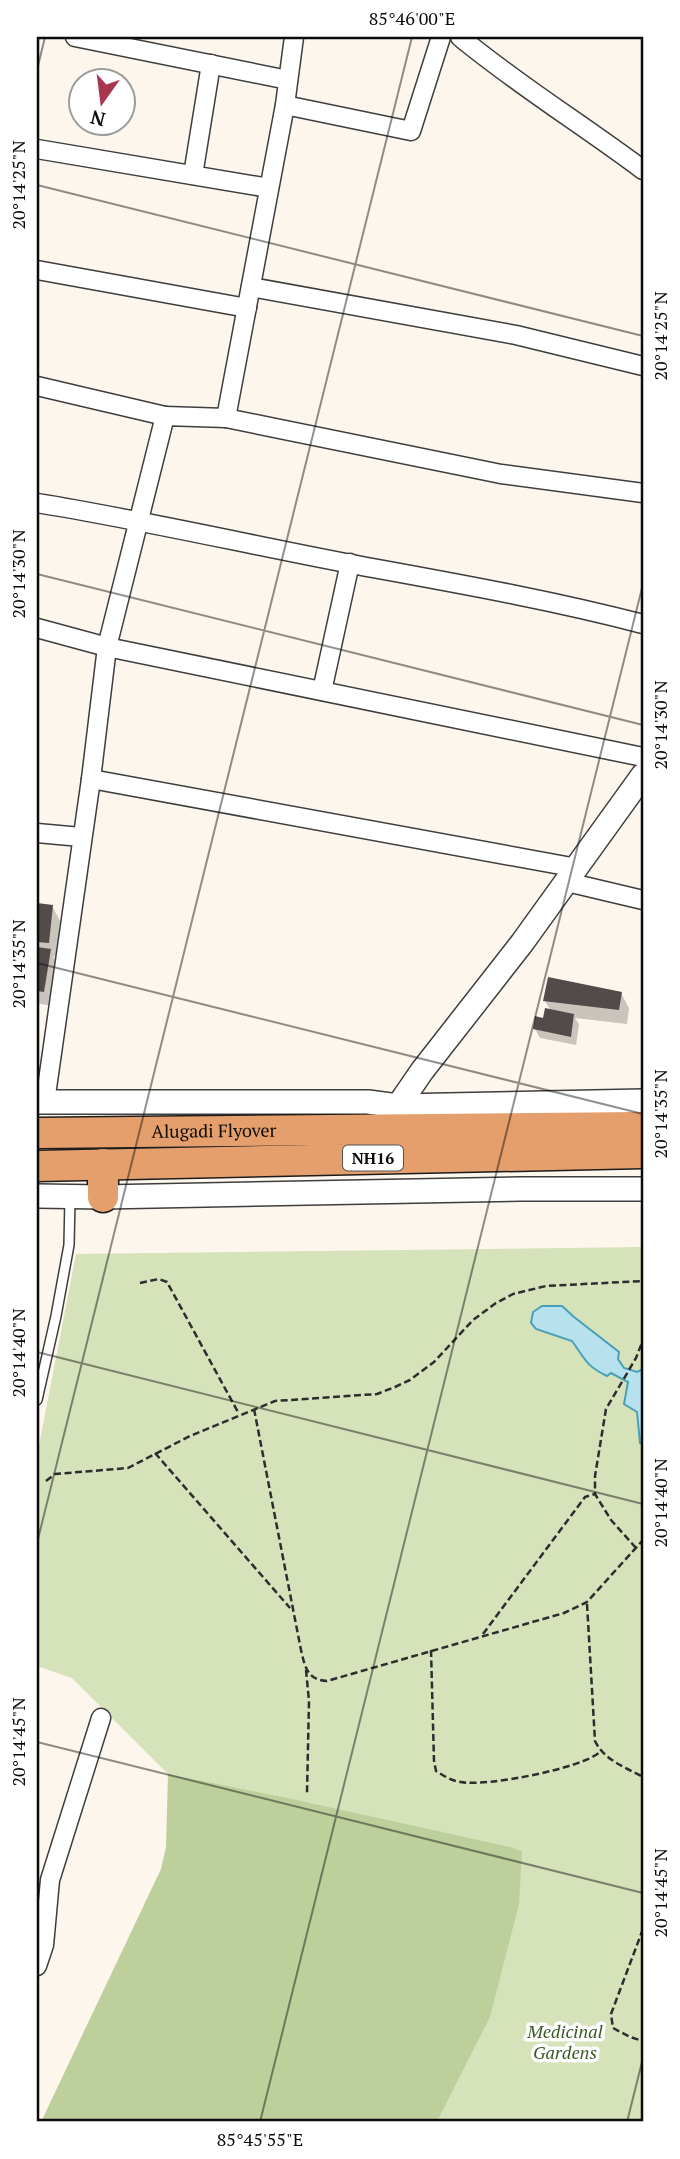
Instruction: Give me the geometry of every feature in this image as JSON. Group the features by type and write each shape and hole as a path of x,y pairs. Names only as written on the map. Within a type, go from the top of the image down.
{"highway":[{"name":"NH16","path":"395,1118 643,1127"},
{"name":"Alugadi Flyover","path":"37,1133 355,1130 395,1118"},
{"name":"NH16","path":"37,1166 643,1153"},
{"path":"103,1164 103,1198"}],"street":[{"path":"75,37 288,80"},
{"path":"226,418 285,105 294,37"},
{"path":"285,105 411,131 441,37"},
{"path":"460,37 643,170"},
{"path":"193,175 211,64"},
{"path":"37,149 269,188"},
{"path":"37,270 247,308"},
{"path":"251,287 516,335 643,366"},
{"path":"37,386 165,415 226,418 501,474 643,493"},
{"path":"165,415 107,647 91,779 41,1102 368,1102 395,1118 643,1101"},
{"path":"37,503 140,520 582,608 643,624"},
{"path":"322,691 350,563"},
{"path":"37,628 107,647 643,757"},
{"path":"395,1118 422,1071 523,943 643,775"},
{"path":"91,779 572,875 643,900"},
{"path":"37,833 82,837"},
{"path":"37,1196 103,1198 643,1189"},
{"path":"37,1966 44,1945 50,1880 101,1718"}],"lane":[{"path":"37,1401 69,1245 70,1196"}],"path":[{"path":"140,1283 159,1279 167,1282 240,1414"},
{"path":"46,1481 55,1474 128,1468 240,1414 275,1401 377,1394 395,1387 410,1380 434,1362 473,1320 513,1294 546,1286 643,1281"},
{"path":"636,1548 611,1520 595,1494 598,1449 606,1409 636,1358 643,1340"},
{"path":"254,1408 306,1670 309,1701 307,1793"},
{"path":"155,1453 293,1611"},
{"path":"481,1636 585,1497 595,1494"},
{"path":"306,1670 318,1681 327,1681 564,1613 587,1602 643,1539"},
{"path":"587,1602 595,1741 600,1752 643,1777"},
{"path":"431,1650 436,1771 451,1780 463,1783 503,1780 573,1764 593,1758 600,1752"},
{"path":"643,1929 611,2014 613,2028 643,2042"}],"green space":[{"name":"Medicinal Gardens","path":"643,1247 643,2122 437,2122 490,2016 522,1851 168,1774 72,1678 37,1666 37,1456 76,1254"},
{"path":"168,1774 522,1851 519,1904 490,2017 437,2122 41,2122 161,1869 166,1847"}],"water":[{"path":"542,1306 562,1306 619,1352 618,1359 624,1368 637,1372 643,1369 643,1444 640,1443 637,1412 624,1404 628,1382 611,1373 607,1376 594,1369 572,1341 536,1329 531,1323 533,1312"}],"building":[{"path":"37,903 53,905 49,943 37,942"},
{"path":"37,947 51,949 44,992 37,991"},
{"path":"548,977 622,992 619,1010 543,1001"},
{"path":"545,1008 574,1014 571,1037 533,1029 535,1016 543,1018"}]}
